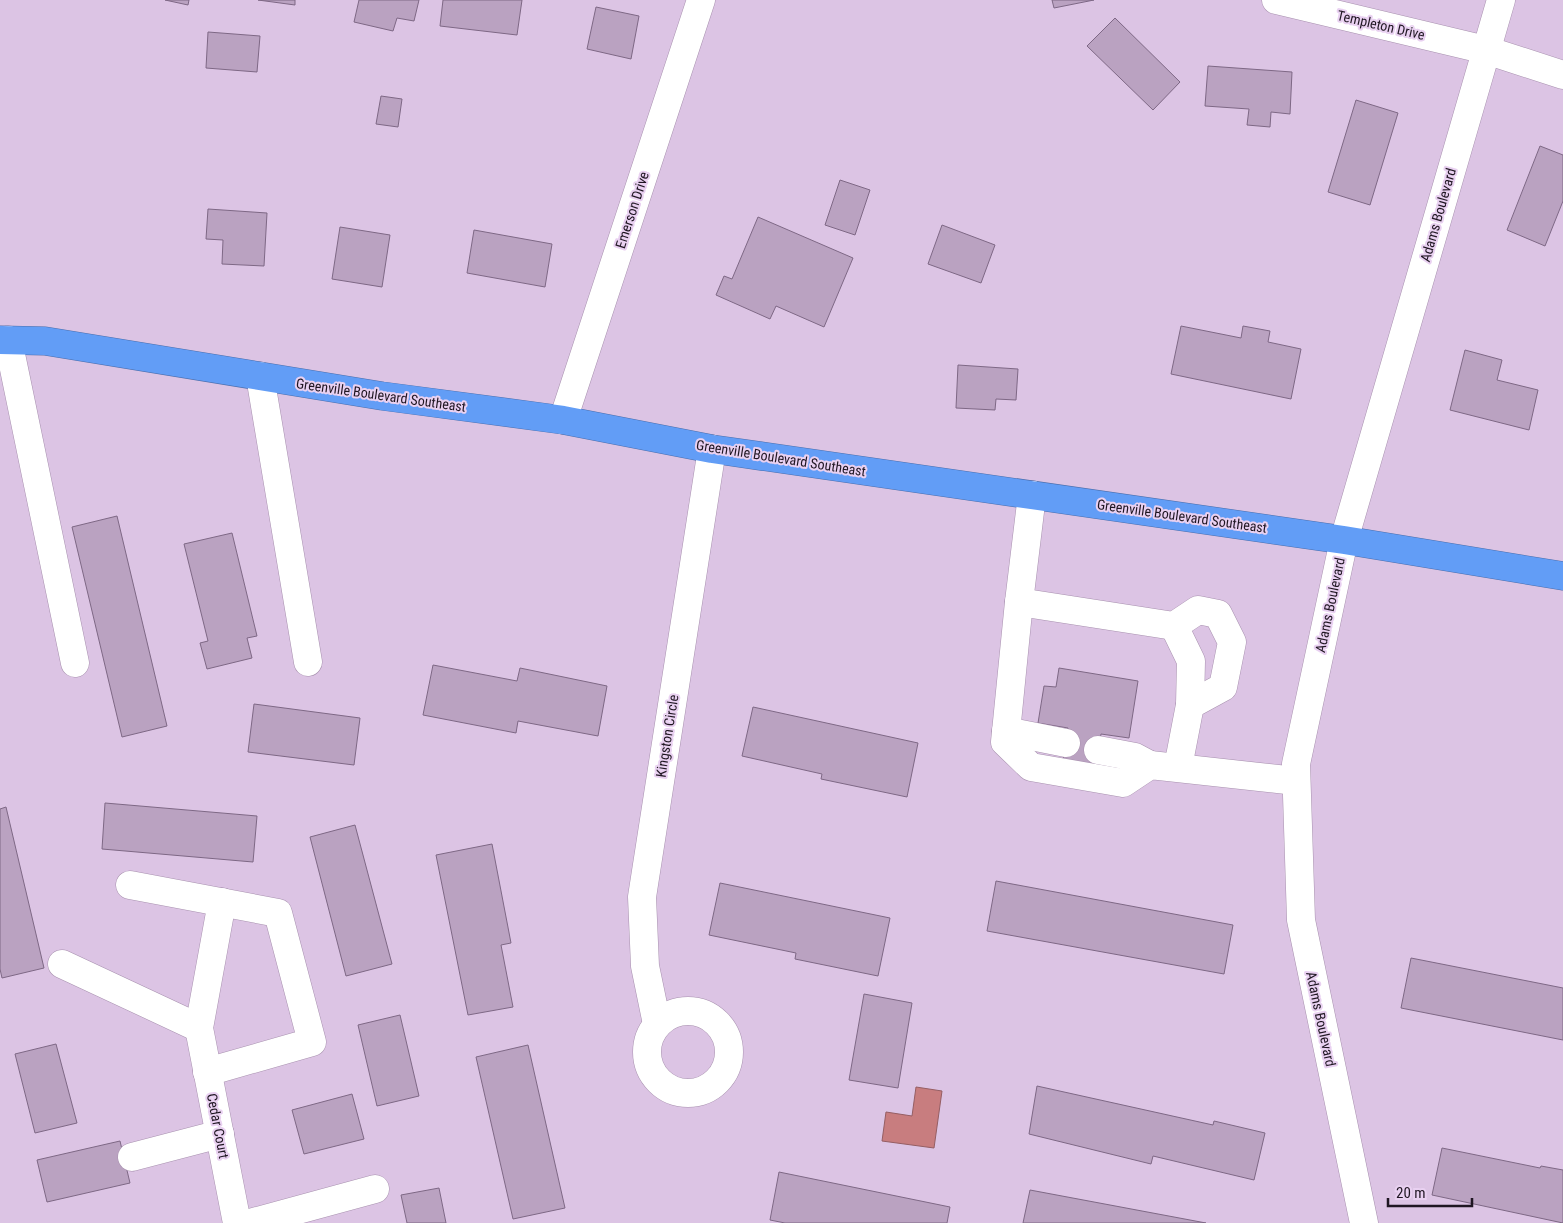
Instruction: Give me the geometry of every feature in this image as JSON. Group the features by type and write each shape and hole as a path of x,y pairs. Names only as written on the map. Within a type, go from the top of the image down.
{"highway":[{"name":"Greenville Boulevard Southeast","path":"4,340 45,341 382,396 563,420 712,449 1344,540 1563,576"}],"street":[{"name":"Emerson Drive","path":"563,420 701,0"},
{"name":"Templeton Drive","path":"1276,0 1486,50 1563,75"},
{"name":"Adams Boulevard","path":"1364,1223 1301,920 1296,764 1344,540 1501,0"},
{"path":"4,340 75,663"},
{"path":"260,376 308,662"},
{"name":"Kingston Circle","path":"658,1024 645,966 642,897 712,449"},
{"path":"1032,495 1005,742 1031,767 1123,783 1150,766"},
{"path":"1019,602 1174,626 1198,610 1218,614 1232,642 1223,688 1190,705"},
{"path":"1174,626 1190,661 1190,705 1178,768"},
{"path":"1006,731 1066,743"},
{"path":"1098,750 1134,757 1150,766 1296,781"},
{"path":"130,885 278,913 312,1042 207,1072"},
{"path":"62,964 199,1028 222,902"},
{"name":"Cedar Court","path":"199,1028 237,1223"},
{"path":"132,1157 220,1134"},
{"path":"250,1223 375,1189"}],"shaded area":[{"path":"916,1087 942,1091 934,1148 882,1141 886,1112 912,1116"}],"building":[{"path":"165,0 189,0 188,5"},
{"path":"258,0 295,0 295,5"},
{"path":"359,0 419,0 414,21 397,18 393,31 354,22"},
{"path":"443,0 522,0 517,35 440,26"},
{"path":"1052,0 1094,0 1054,8"},
{"path":"596,7 639,16 631,59 587,49"},
{"path":"1115,18 1180,82 1153,110 1087,46"},
{"path":"208,32 260,36 257,72 206,68"},
{"path":"1208,66 1292,72 1290,114 1271,112 1270,127 1247,125 1249,109 1205,106"},
{"path":"381,96 402,99 398,127 376,124"},
{"path":"1356,100 1398,113 1370,205 1328,192"},
{"path":"1540,146 1563,155 1563,201 1545,246 1507,230"},
{"path":"840,180 870,190 855,235 825,225"},
{"path":"208,209 267,213 264,266 222,264 223,240 206,239"},
{"path":"758,217 853,258 824,327 776,306 770,319 716,295 724,276 732,279"},
{"path":"942,225 995,245 981,283 928,264"},
{"path":"340,227 390,235 382,287 332,279"},
{"path":"474,230 552,244 545,287 467,273"},
{"path":"1181,326 1241,338 1243,326 1270,331 1268,342 1301,349 1291,399 1171,374"},
{"path":"1465,350 1502,360 1497,380 1538,390 1529,430 1450,410"},
{"path":"958,365 1018,369 1016,400 996,399 995,410 956,408"},
{"path":"117,516 167,726 122,737 72,527"},
{"path":"232,533 257,636 247,638 252,658 207,669 200,643 208,641 184,544"},
{"path":"433,665 517,681 520,668 607,686 598,736 518,721 516,733 423,715"},
{"path":"1059,668 1138,681 1129,738 1101,734 1095,772 1062,766 1068,728 1038,723 1044,686 1056,687"},
{"path":"254,704 360,718 354,765 248,752"},
{"path":"753,707 918,743 907,797 821,779 822,774 742,756"},
{"path":"105,803 257,816 253,862 102,849"},
{"path":"6,807 44,968 2,978 0,969 0,809"},
{"path":"355,825 392,964 346,976 310,837"},
{"path":"492,844 511,943 501,945 513,1007 468,1015 436,855"},
{"path":"996,881 1233,925 1224,974 987,931"},
{"path":"720,883 890,918 878,976 795,959 796,953 709,935"},
{"path":"1411,958 1563,988 1563,1040 1401,1008"},
{"path":"864,994 912,1003 898,1088 849,1080"},
{"path":"400,1015 419,1096 377,1106 358,1025"},
{"path":"56,1044 77,1123 35,1133 15,1054"},
{"path":"528,1045 565,1208 513,1219 476,1057"},
{"path":"1037,1086 1213,1125 1214,1121 1265,1133 1254,1180 1153,1156 1151,1164 1029,1134"},
{"path":"352,1094 364,1139 304,1154 292,1110"},
{"path":"120,1141 130,1183 47,1202 37,1160"},
{"path":"1442,1148 1540,1168 1541,1166 1563,1170 1563,1223 1432,1195"},
{"path":"779,1172 950,1207 947,1223 785,1223 770,1220"},
{"path":"439,1188 446,1223 407,1223 401,1195"},
{"path":"1030,1190 1206,1223 1023,1223"}]}
